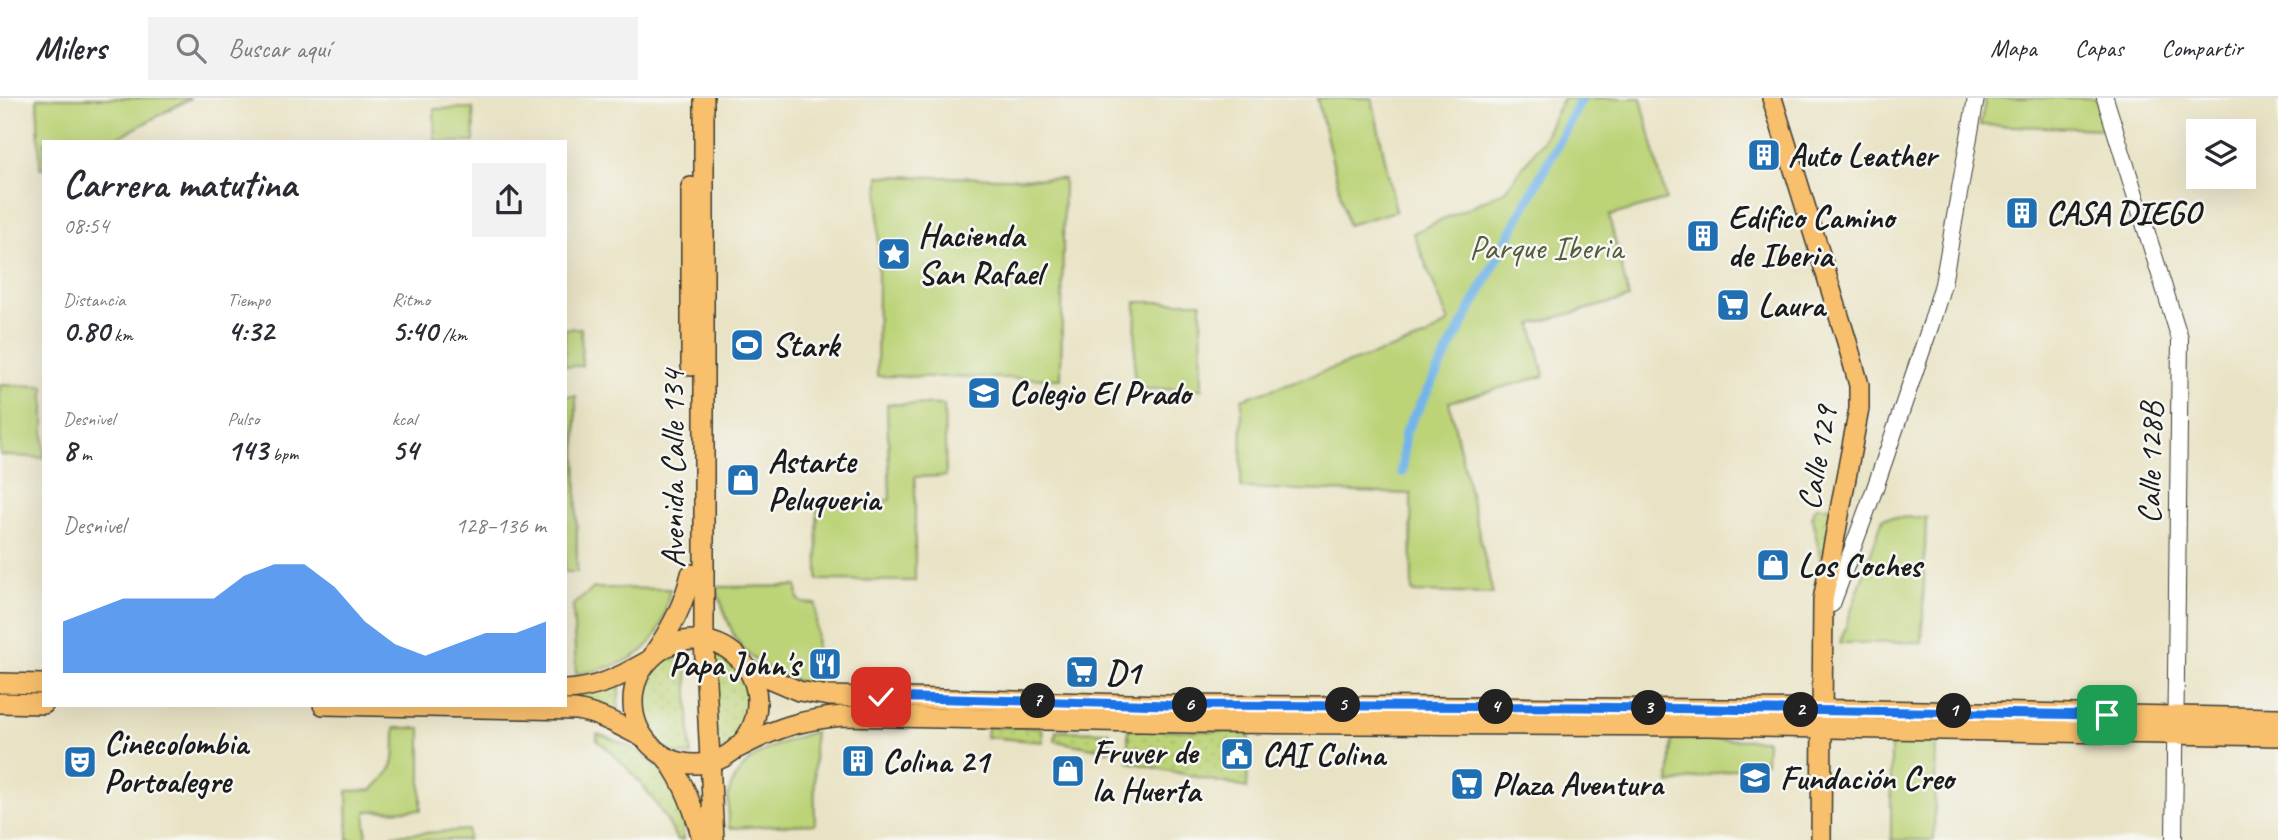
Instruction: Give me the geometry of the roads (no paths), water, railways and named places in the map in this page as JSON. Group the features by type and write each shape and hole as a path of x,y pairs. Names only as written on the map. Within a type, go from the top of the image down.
{"main road":[{"name":"Avenida Calle 134","path":"691,98 691,574 698,640 705,764 705,838"},
{"name":"Avenida Calle 134","path":"698,640 704,596 704,98"},
{"name":"Calle 129","path":"1772,98 1847,342 1860,393 1823,600 1831,840"},
{"name":"Calle 129","path":"1783,98 1849,315 1868,388 1859,459 1832,604 1821,840"},
{"path":"691,574 681,609 673,625 639,672 632,698 633,712 642,737 653,750 682,764 705,764 792,723 842,716 1230,724 1825,719"},
{"path":"704,596 733,653 747,669 755,684 757,701 755,719 749,734 736,750 718,788 713,817"},
{"path":"567,690 606,683 675,643 698,640 719,645 733,653"},
{"path":"747,669 799,691 828,696 2175,725 2278,718"},
{"path":"0,683 42,684"},
{"path":"0,703 42,704"},
{"path":"424,707 576,710 589,712 642,737"},
{"path":"2175,725 2278,736"},
{"path":"667,759 684,786 705,838"},
{"name":"Avenida Calle 134","path":"705,764 713,817 705,838"}],"street":[{"path":"1832,604 1875,488 1943,284 1976,98"},
{"name":"Calle 128B","path":"2105,98 2179,331 2181,349 2174,840"}],"waterway":[{"path":"1402,472 1405,433 1582,98"}],"place":[{"name":"Auto Leather","path":"1764,155"},
{"name":"CASA DIEGO","path":"2022,213"},
{"name":"Edifico Camino de Iberia","path":"1703,236"},
{"name":"Hacienda San Rafael","path":"894,254"},
{"name":"Laura","path":"1733,305"},
{"name":"Stark","path":"747,345"},
{"name":"Colegio El Prado","path":"984,393"},
{"name":"Astarte Peluqueria","path":"743,480"},
{"name":"Los Coches","path":"1773,565"},
{"name":"Papa John's","path":"825,664"},
{"name":"D1","path":"1082,672"},
{"name":"CAI Colina","path":"1237,754"},
{"name":"Colina 21","path":"858,761"},
{"name":"Cinecolombia Portoalegre","path":"80,762"},
{"name":"Fruver de la Huerta","path":"1068,771"},
{"name":"Fundación Creo","path":"1755,778"},
{"name":"Plaza Aventura","path":"1467,784"}],"park label":[{"name":"Parque Iberia","path":"1546,248"}]}
